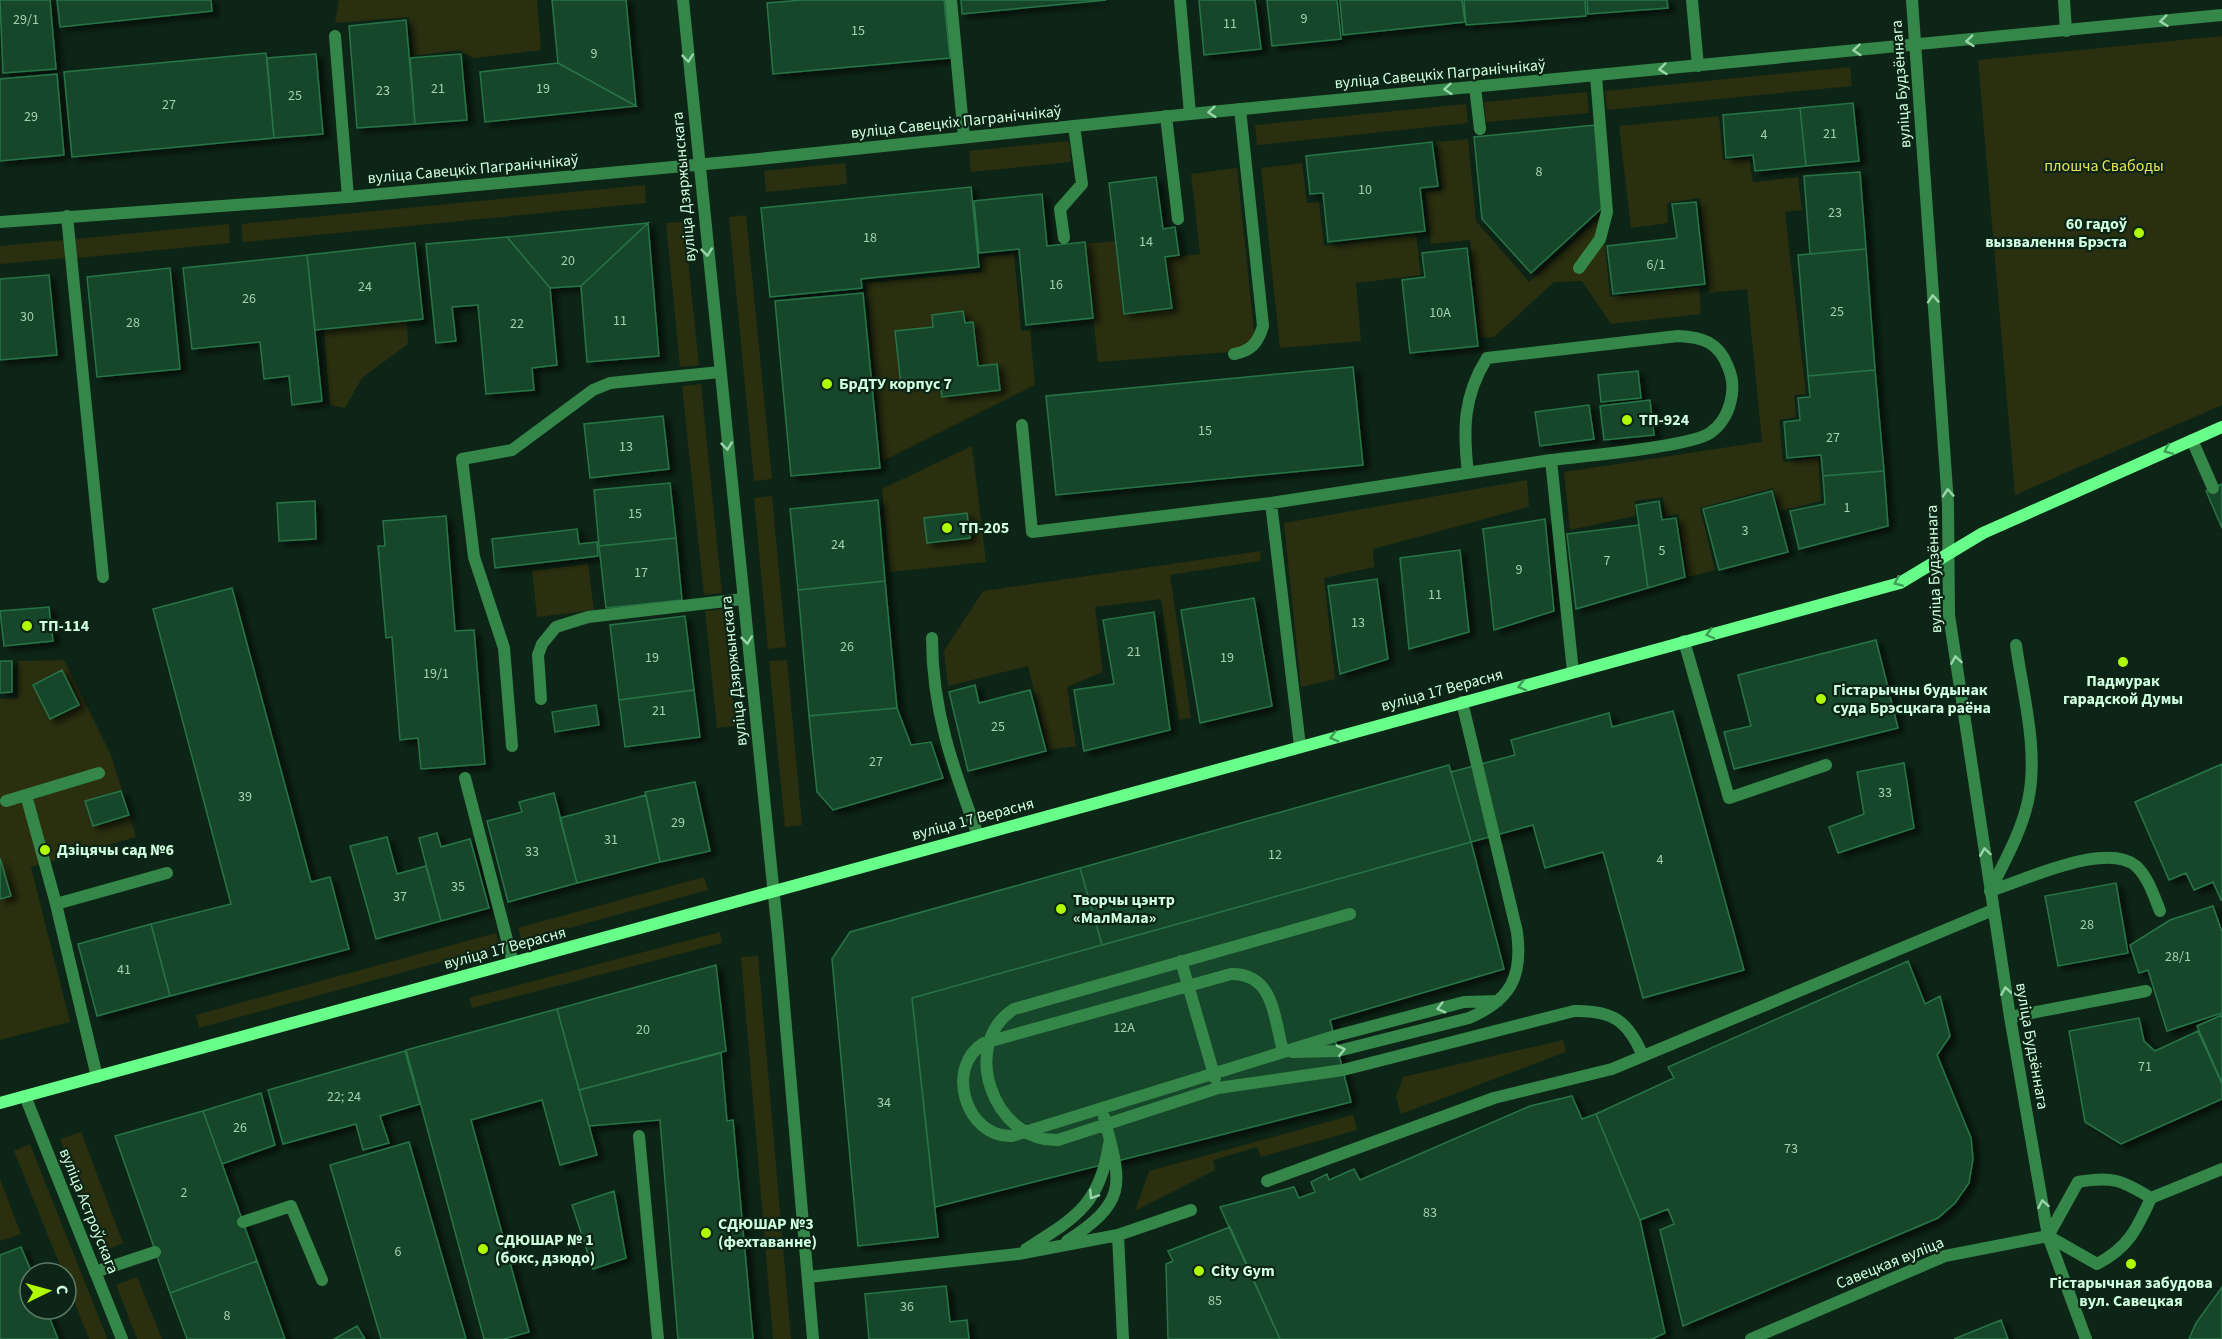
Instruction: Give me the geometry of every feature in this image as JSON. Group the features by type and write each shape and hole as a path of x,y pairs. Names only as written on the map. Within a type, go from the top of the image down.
{"main road":[{"path":"1948,552 2068,494 2222,427"},
{"name":"вуліца 17 Верасня","path":"0,1103 1900,582 1948,552"}],"street":[{"name":"вуліца Дзяржынскага","path":"682,0 774,890 813,1339"},
{"path":"951,0 964,137"},
{"path":"1180,0 1190,114"},
{"path":"1692,0 1698,66"},
{"name":"вуліца Будзённага","path":"1912,0 1948,504 1949,615 2010,1017 2048,1236 2086,1339"},
{"path":"2064,0 2066,31"},
{"path":"1915,46 2222,15"},
{"path":"335,36 348,197"},
{"name":"вуліца Савецкіх Пагранічнікаў","path":"0,222 348,197 698,165 1166,116 1915,46"},
{"path":"1579,268 1600,239 1607,212 1596,76"},
{"path":"1475,87 1480,129"},
{"path":"1234,354 1243,352 1257,342 1263,326 1240,109"},
{"path":"1166,116 1178,219"},
{"path":"1064,238 1060,208 1082,184 1074,126"},
{"path":"67,216 103,577"},
{"path":"1022,425 1032,532 1271,503 1680,442 1710,433 1728,413 1731,401 1729,368 1721,352 1710,342 1699,337 1678,336 1487,358 1478,373 1467,404 1463,435 1468,473"},
{"path":"512,746 504,648 474,557 462,459 512,450 593,390 610,383 720,372"},
{"path":"2193,440 2213,488"},
{"path":"1551,460 1573,672"},
{"path":"1271,503 1300,746"},
{"path":"542,699 538,655 542,644 556,627 588,617 743,599"},
{"path":"932,638 933,680 940,721 978,835"},
{"path":"1684,641 1729,798 1826,765"},
{"path":"1990,891 2019,829 2028,802 2031,779 2028,733 2016,645"},
{"path":"1283,1051 1264,988 1250,976 1231,974 984,1043 977,1047 967,1061 963,1080 969,1109 979,1125 994,1135 1003,1137 1021,1134 1283,1051 1313,1053 1338,1051 1469,1018 1498,1001 1507,992 1518,970 1519,944 1462,702"},
{"path":"6,801 99,773"},
{"path":"465,778 513,963"},
{"path":"26,795 56,904 97,1077"},
{"path":"1990,891 2085,860 2114,856 2127,859 2138,867 2160,911"},
{"path":"56,904 167,873"},
{"path":"1267,1181 1494,1098 1526,1089 1577,1080 1643,1056 1994,910"},
{"path":"1350,914 1014,1009 998,1021 989,1038 987,1059 990,1080 998,1105 1012,1124 1032,1137 1050,1140 1067,1138 1218,1088 1330,1073 1574,1011 1606,1014 1620,1020 1630,1028 1643,1056"},
{"path":"1181,961 1218,1088"},
{"path":"2010,1017 2146,992"},
{"name":"вуліца Астроўскага","path":"25,1096 122,1339"},
{"path":"1061,1245 1089,1227 1110,1205 1118,1173 1102,1108"},
{"path":"639,1136 658,1339"},
{"path":"1018,1254 1056,1230 1086,1206 1101,1180 1110,1140"},
{"path":"2151,1198 2125,1182 2103,1177 2078,1182 2048,1236 2097,1264 2117,1254 2137,1229 2151,1198 2222,1169"},
{"path":"243,1222 291,1206 322,1280"},
{"path":"808,1277 1018,1254 1118,1234 1191,1210"},
{"path":"1118,1234 1123,1339"},
{"name":"Савецкая вуліца","path":"1750,1339 1945,1256 2048,1236"},
{"path":"95,1272 155,1252"}],"green space":[{"path":"339,0 537,0 541,50 473,58 459,50 413,56 409,17 335,23"},
{"name":"плошча Свабоды","path":"2222,36 2222,405 2015,495 1978,60"},
{"path":"1850,67 1852,86 1607,110 1605,91"},
{"path":"1587,92 1589,113 1486,122 1484,102"},
{"path":"1466,104 1468,123 1257,145 1255,125"},
{"path":"1719,116 1723,160 1749,159 1753,182 1798,177 1802,210 1785,212 1806,394 1794,395 1796,417 1779,420 1783,462 1818,458 1821,501 1780,511 1773,488 1700,508 1715,570 1688,577 1678,514 1665,516 1663,497 1635,501 1635,516 1570,530 1564,472 1762,442 1747,289 1709,293 1700,198 1667,203 1668,223 1631,228 1619,126"},
{"path":"1468,139 1476,221 1529,282 1602,215 1610,297 1699,287 1701,314 1611,324 1582,281 1554,282 1494,337 1481,338 1470,240 1431,244 1425,192 1442,190 1437,142"},
{"path":"1069,141 1071,162 971,172 969,151"},
{"path":"845,163 847,184 766,192 764,171"},
{"path":"1302,163 1307,203 1319,202 1324,246 1416,235 1421,275 1356,283 1361,341 1280,348 1261,168"},
{"path":"1237,168 1256,350 1098,362 1085,244 1115,241 1123,314 1173,309 1167,258 1200,254 1191,174"},
{"path":"645,185 646,203 243,242 241,224"},
{"path":"746,215 772,479 754,481 729,217"},
{"path":"684,222 699,365 680,367 666,223"},
{"path":"229,224 230,243 77,258 75,239"},
{"path":"64,240 66,258 0,264 0,246"},
{"path":"1014,254 1021,331 1030,330 1035,385 883,461 866,283 982,272 981,257"},
{"path":"407,320 408,344 362,378 345,408 330,405 324,330"},
{"path":"701,384 722,593 704,595 682,386"},
{"path":"972,446 986,562 890,572 882,489"},
{"path":"1527,480 1529,507 1373,549 1374,567 1324,578 1335,679 1301,687 1284,523"},
{"path":"772,496 786,647 768,649 754,498"},
{"path":"1261,551 1260,561 1170,575 1191,718 1179,720 1161,599 1095,607 1103,672 1067,687 1076,746 1049,750 1028,666 948,686 944,651 983,591"},
{"path":"588,564 594,610 537,617 532,571"},
{"path":"723,609 736,726 717,728 705,611"},
{"name":"Дзіцячы сад №6","path":"64,660 111,755 136,837 31,867 70,1022 0,1040 0,699 18,698 18,661"},
{"path":"787,660 802,825 785,827 769,661"},
{"path":"704,877 708,890 522,941 518,928"},
{"path":"720,932 722,943 472,1008 469,998"},
{"path":"496,933 499,946 199,1028 196,1015"},
{"path":"758,956 791,1339 773,1339 741,957"},
{"path":"1563,1040 1566,1052 1401,1114 1396,1097 1403,1077"},
{"path":"1353,1115 1357,1130 1261,1157 1257,1147 1213,1160 1215,1170 1135,1211 1149,1171"},
{"path":"81,1132 123,1243 102,1252 60,1139"},
{"path":"30,1144 76,1261 58,1261 14,1151"},
{"path":"0,1179 21,1234 0,1241"},
{"path":"78,1265 107,1338 89,1339 78,1311"},
{"path":"137,1277 162,1339 137,1339 116,1285"}],"building":[{"path":"0,0 50,0 56,69 3,73"},
{"path":"57,0 211,0 212,11 60,27"},
{"path":"552,0 626,0 636,106 558,63"},
{"path":"803,0 944,0 950,58 773,74 767,3"},
{"path":"961,0 1106,0 962,14"},
{"path":"1199,0 1255,0 1261,49 1204,55"},
{"path":"1267,0 1337,0 1341,39 1272,46"},
{"path":"1340,0 1462,0 1465,22 1343,35"},
{"path":"1464,0 1585,0 1586,16 1466,25"},
{"path":"1587,0 1667,0 1668,8 1588,14"},
{"path":"406,20 415,124 357,128 349,26"},
{"path":"266,53 274,138 72,157 64,72"},
{"path":"316,54 323,134 274,138 267,58"},
{"path":"461,54 467,120 415,124 410,58"},
{"path":"558,63 636,106 485,122 480,72"},
{"path":"57,74 64,155 0,161 0,79"},
{"path":"1853,103 1859,161 1806,166 1800,108"},
{"path":"1800,108 1806,166 1755,171 1753,155 1726,158 1723,115"},
{"path":"1595,125 1603,207 1531,273 1482,219 1474,137"},
{"path":"1432,142 1438,186 1420,188 1425,231 1328,242 1323,193 1310,194 1306,156"},
{"path":"1860,172 1866,249 1810,254 1804,176"},
{"path":"1156,177 1163,229 1175,227 1179,255 1165,257 1172,308 1124,314 1109,183"},
{"path":"971,187 979,267 861,279 862,288 770,297 761,208"},
{"path":"1042,194 1047,246 1085,242 1093,318 1026,325 1019,249 979,253 974,201"},
{"path":"1696,202 1705,284 1613,294 1607,246 1677,238 1672,204"},
{"path":"648,223 581,286 550,288 507,237"},
{"path":"648,223 659,356 587,362 581,286"},
{"path":"507,237 550,288 557,365 532,368 534,390 486,394 478,305 452,307 456,341 436,343 426,244"},
{"path":"415,243 423,319 315,330 307,255"},
{"path":"1467,248 1478,346 1410,353 1402,280 1425,277 1422,253"},
{"path":"1866,249 1875,370 1808,376 1798,255"},
{"path":"307,255 322,401 292,405 289,376 264,379 260,342 192,349 183,268"},
{"path":"170,268 180,369 97,377 87,277"},
{"path":"49,275 57,355 0,360 0,279"},
{"name":"БрДТУ корпус 7","path":"863,293 880,468 791,476 775,301"},
{"path":"963,311 965,323 973,322 978,366 997,364 1000,390 942,397 940,380 901,385 895,331 933,327 932,315"},
{"path":"1353,367 1363,465 1056,495 1046,396"},
{"path":"1875,370 1884,471 1823,476 1821,455 1787,458 1784,422 1800,420 1798,398 1810,397 1808,376"},
{"path":"1638,371 1641,398 1601,402 1598,375"},
{"name":"ТП-924","path":"1650,400 1654,435 1604,440 1600,406"},
{"path":"1589,405 1594,439 1540,446 1535,412"},
{"path":"663,416 669,469 590,478 584,424"},
{"path":"1884,471 1888,526 1799,549 1790,511 1825,504 1823,476"},
{"path":"670,483 676,538 599,546 594,490"},
{"path":"2222,484 2222,528 2206,491"},
{"path":"1772,491 1788,552 1719,570 1703,509"},
{"path":"878,500 885,581 798,590 790,509"},
{"path":"315,501 316,539 279,541 277,503"},
{"path":"1659,501 1662,520 1676,518 1685,577 1648,588 1636,505"},
{"name":"ТП-205","path":"967,513 970,538 927,543 924,518"},
{"path":"446,516 455,631 474,630 485,764 421,769 418,738 400,740 392,637 386,638 378,546 385,546 383,521"},
{"path":"1545,519 1554,611 1494,630 1483,529"},
{"path":"1639,525 1648,588 1576,609 1567,534"},
{"path":"577,529 579,544 597,542 598,556 495,568 492,539"},
{"path":"676,538 682,600 606,608 599,546"},
{"path":"1460,550 1469,632 1409,649 1400,558"},
{"path":"1377,579 1388,659 1340,674 1328,586"},
{"path":"885,581 897,708 809,716 798,590"},
{"path":"232,588 311,882 330,877 349,949 170,996 151,924 231,904 153,609"},
{"path":"1254,598 1272,706 1200,723 1181,610"},
{"name":"ТП-114","path":"49,607 53,641 4,646 0,611"},
{"path":"1154,612 1170,730 1084,751 1074,690 1114,684 1103,620"},
{"path":"685,616 694,690 619,700 610,625"},
{"path":"1876,640 1898,728 1734,769 1724,732 1751,726 1738,675"},
{"path":"0,661 12,661 12,692 0,693"},
{"path":"62,670 79,705 50,719 33,685"},
{"path":"975,685 979,703 1030,690 1046,751 968,771 949,692"},
{"path":"694,690 700,737 625,747 619,700"},
{"path":"596,705 599,725 555,732 552,712"},
{"path":"897,708 911,745 931,742 943,778 833,810 817,792 809,716"},
{"path":"1673,711 1744,970 1643,998 1603,852 1545,868 1533,825 1471,842 1451,772 1515,755 1511,740 1609,713 1612,727"},
{"path":"1904,763 1914,828 1838,853 1829,827 1864,814 1857,772"},
{"path":"2222,764 2221,900 2213,882 2194,890 2186,873 2169,880 2135,802"},
{"path":"1449,765 1471,842 1102,945 1080,868"},
{"path":"695,782 710,851 660,862 645,792"},
{"path":"121,791 129,815 93,826 85,801"},
{"path":"554,793 577,883 508,902 487,821 522,812 519,802"},
{"path":"646,795 660,862 577,883 560,818"},
{"path":"437,833 441,847 470,839 489,908 441,921 419,838"},
{"path":"387,837 397,874 426,866 441,921 376,939 350,846"},
{"path":"1471,842 1504,969 1330,1020 1351,1102 935,1207 912,998"},
{"path":"0,858 11,896 0,899"},
{"path":"1080,868 1102,945 912,998 938,1237 858,1246 832,959 850,932"},
{"path":"2116,883 2128,953 2058,966 2045,896"},
{"path":"2213,906 2222,932 2222,1013 2167,1031 2148,970 2139,973 2130,945 2170,920"},
{"path":"151,924 170,996 97,1016 78,944"},
{"path":"1908,961 1925,1004 1940,996 1950,1036 1937,1055 1971,1138 1973,1159 1969,1183 1955,1203 1938,1218 1683,1326 1660,1230 1674,1224 1668,1209 1640,1220 1596,1114 1674,1078 1668,1067"},
{"path":"716,965 726,1051 579,1090 557,1009"},
{"name":"СДЮШАР № 1 (бокс, дзюдо)","path":"557,1009 597,1155 560,1165 542,1100 471,1120 529,1332 504,1339 484,1339 406,1050"},
{"path":"2222,1015 2222,1083 2197,1026"},
{"path":"2139,1018 2144,1041 2155,1051 2198,1031 2222,1084 2222,1099 2121,1144 2085,1122 2069,1031"},
{"path":"405,1051 420,1104 380,1116 389,1143 363,1150 356,1124 283,1144 268,1090"},
{"name":"СДЮШАР №3 (фехтаванне)","path":"721,1053 727,1121 733,1120 753,1339 678,1339 660,1120 589,1126 579,1090"},
{"path":"261,1093 275,1145 222,1164 203,1111"},
{"path":"1572,1096 1582,1119 1596,1114 1640,1220 1665,1333 1652,1339 1280,1339 1220,1207 1294,1187 1299,1198 1315,1192 1311,1182 1327,1174 1329,1180 1354,1169 1360,1180 1530,1106"},
{"path":"203,1111 257,1261 170,1293 115,1136"},
{"path":"409,1142 466,1339 381,1339 330,1165"},
{"path":"614,1191 626,1258 593,1269 572,1205"},
{"path":"1230,1227 1280,1339 1168,1339 1166,1264 1173,1261 1168,1251"},
{"path":"21,1247 27,1261 18,1261 18,1321 51,1321 58,1339 0,1339 0,1255"},
{"path":"257,1261 285,1339 187,1339 170,1293"},
{"path":"946,1286 950,1322 967,1320 969,1339 869,1339 865,1294"},
{"path":"2222,1287 2222,1339 2189,1339 2196,1323"},
{"path":"2001,1320 2008,1339 1954,1339"},
{"path":"357,1326 365,1339 334,1339"}],"place":[{"name":"60 гадоў вызвалення Брэста","path":"2139,233"},
{"name":"БрДТУ корпус 7","path":"827,384"},
{"name":"ТП-924","path":"1627,420"},
{"name":"ТП-205","path":"947,528"},
{"name":"ТП-114","path":"27,626"},
{"name":"Падмурак гарадской Думы","path":"2123,662"},
{"name":"Гістарычны будынак суда Брэсцкага раёна","path":"1821,699"},
{"name":"Дзіцячы сад №6","path":"45,850"},
{"name":"Творчы цэнтр «МалМала»","path":"1061,909"},
{"name":"СДЮШАР №3 (фехтаванне)","path":"706,1233"},
{"name":"СДЮШАР № 1 (бокс, дзюдо)","path":"483,1249"},
{"name":"Гістарычная забудова вул. Савецкая","path":"2131,1264"},
{"name":"City Gym","path":"1199,1271"}]}
